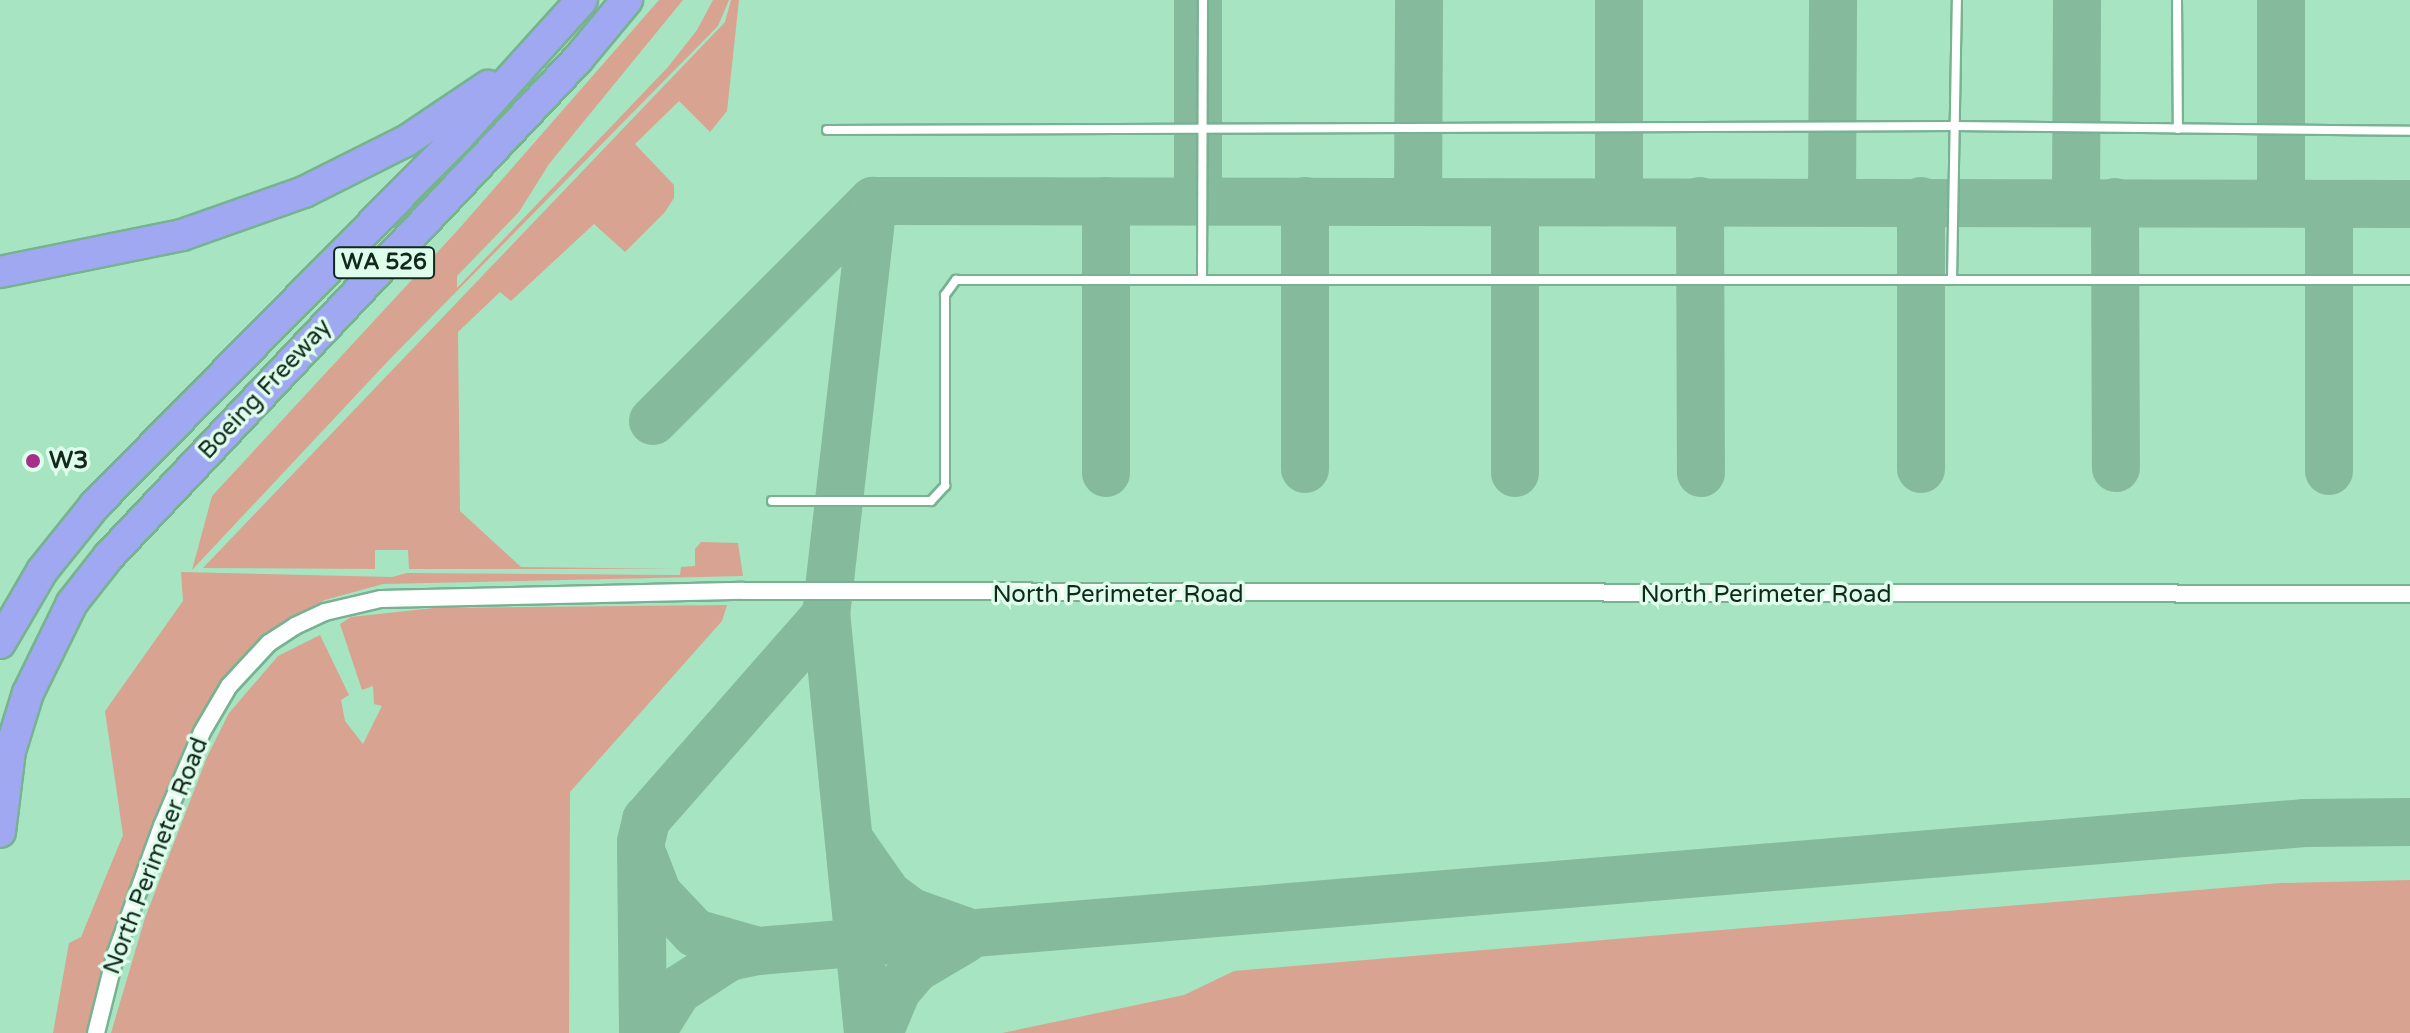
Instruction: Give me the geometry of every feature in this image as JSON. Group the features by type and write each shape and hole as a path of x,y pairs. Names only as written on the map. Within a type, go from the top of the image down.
{"highway":[{"name":"Boeing Freeway","path":"0,643 42,571 95,505 251,341 458,137 582,0"},
{"name":"Boeing Freeway","path":"0,832 0,805 28,693 72,603 220,436 558,80 627,0"},
{"path":"0,272 182,235 304,192 406,141 527,60"}],"street":[{"name":"North Perimeter Road","path":"96,1033 116,953 162,826 202,732 229,686 269,643 295,626 325,612 381,599 743,591 2410,594"}],"lane":[{"path":"1202,280 1203,0"},
{"path":"1952,280 1957,0"},
{"path":"2177,0 2178,129"},
{"path":"827,130 1954,126 2410,131"},
{"path":"772,501 931,501 945,486 945,295 956,280 2410,280"}],"shaded area":[{"path":"659,0 683,0 549,164 519,212 457,276 457,288 668,67 697,30 713,0 729,0 718,26 389,360 192,570 212,496 457,231"},
{"path":"731,0 739,0 727,111 710,132 679,101 635,144 674,185 674,198 665,212 625,252 594,224 511,301 500,292 458,332 460,511 521,567 678,569 409,569 408,550 375,550 375,569 203,568 725,22"},
{"path":"701,542 738,543 743,576 383,584 325,600 265,633 224,676 185,745 114,933 88,1033 53,1033 69,943 81,937 123,835 105,711 183,601 181,572 392,577 407,573 680,575 681,567 695,566 695,549"},
{"path":"727,605 722,621 570,792 569,1033 111,1033 145,918 207,757 229,713 278,656 320,635 349,695 341,700 345,721 363,744 382,706 374,704 373,686 362,690 340,624 351,617 434,608"},
{"path":"2410,880 2410,1033 1002,1033 1184,995 1234,971 2281,883"}],"taxiway":[{"path":"1198,0 1198,201"},
{"path":"1418,201 1419,0"},
{"path":"1619,0 1619,201"},
{"path":"1832,201 1833,0"},
{"path":"2076,201 2077,0"},
{"path":"2281,0 2281,203"},
{"path":"653,421 873,201"},
{"path":"868,1033 826,615 873,201 2410,204"},
{"path":"1106,201 1106,473"},
{"path":"1305,201 1305,469"},
{"path":"1700,201 1701,473"},
{"path":"1921,201 1921,469"},
{"path":"2115,202 2116,468"},
{"path":"1515,203 1515,473"},
{"path":"2329,204 2329,471"},
{"path":"643,1033 641,842 646,820 826,615"},
{"path":"651,1033 678,990 729,957 758,951 2304,823 2410,822"},
{"path":"851,842 888,895 911,912 965,931"},
{"path":"644,858 658,894 695,933 758,951"},
{"path":"879,1033 897,990 916,968 965,939"}],"place":[{"name":"W3","path":"33,461"}]}
